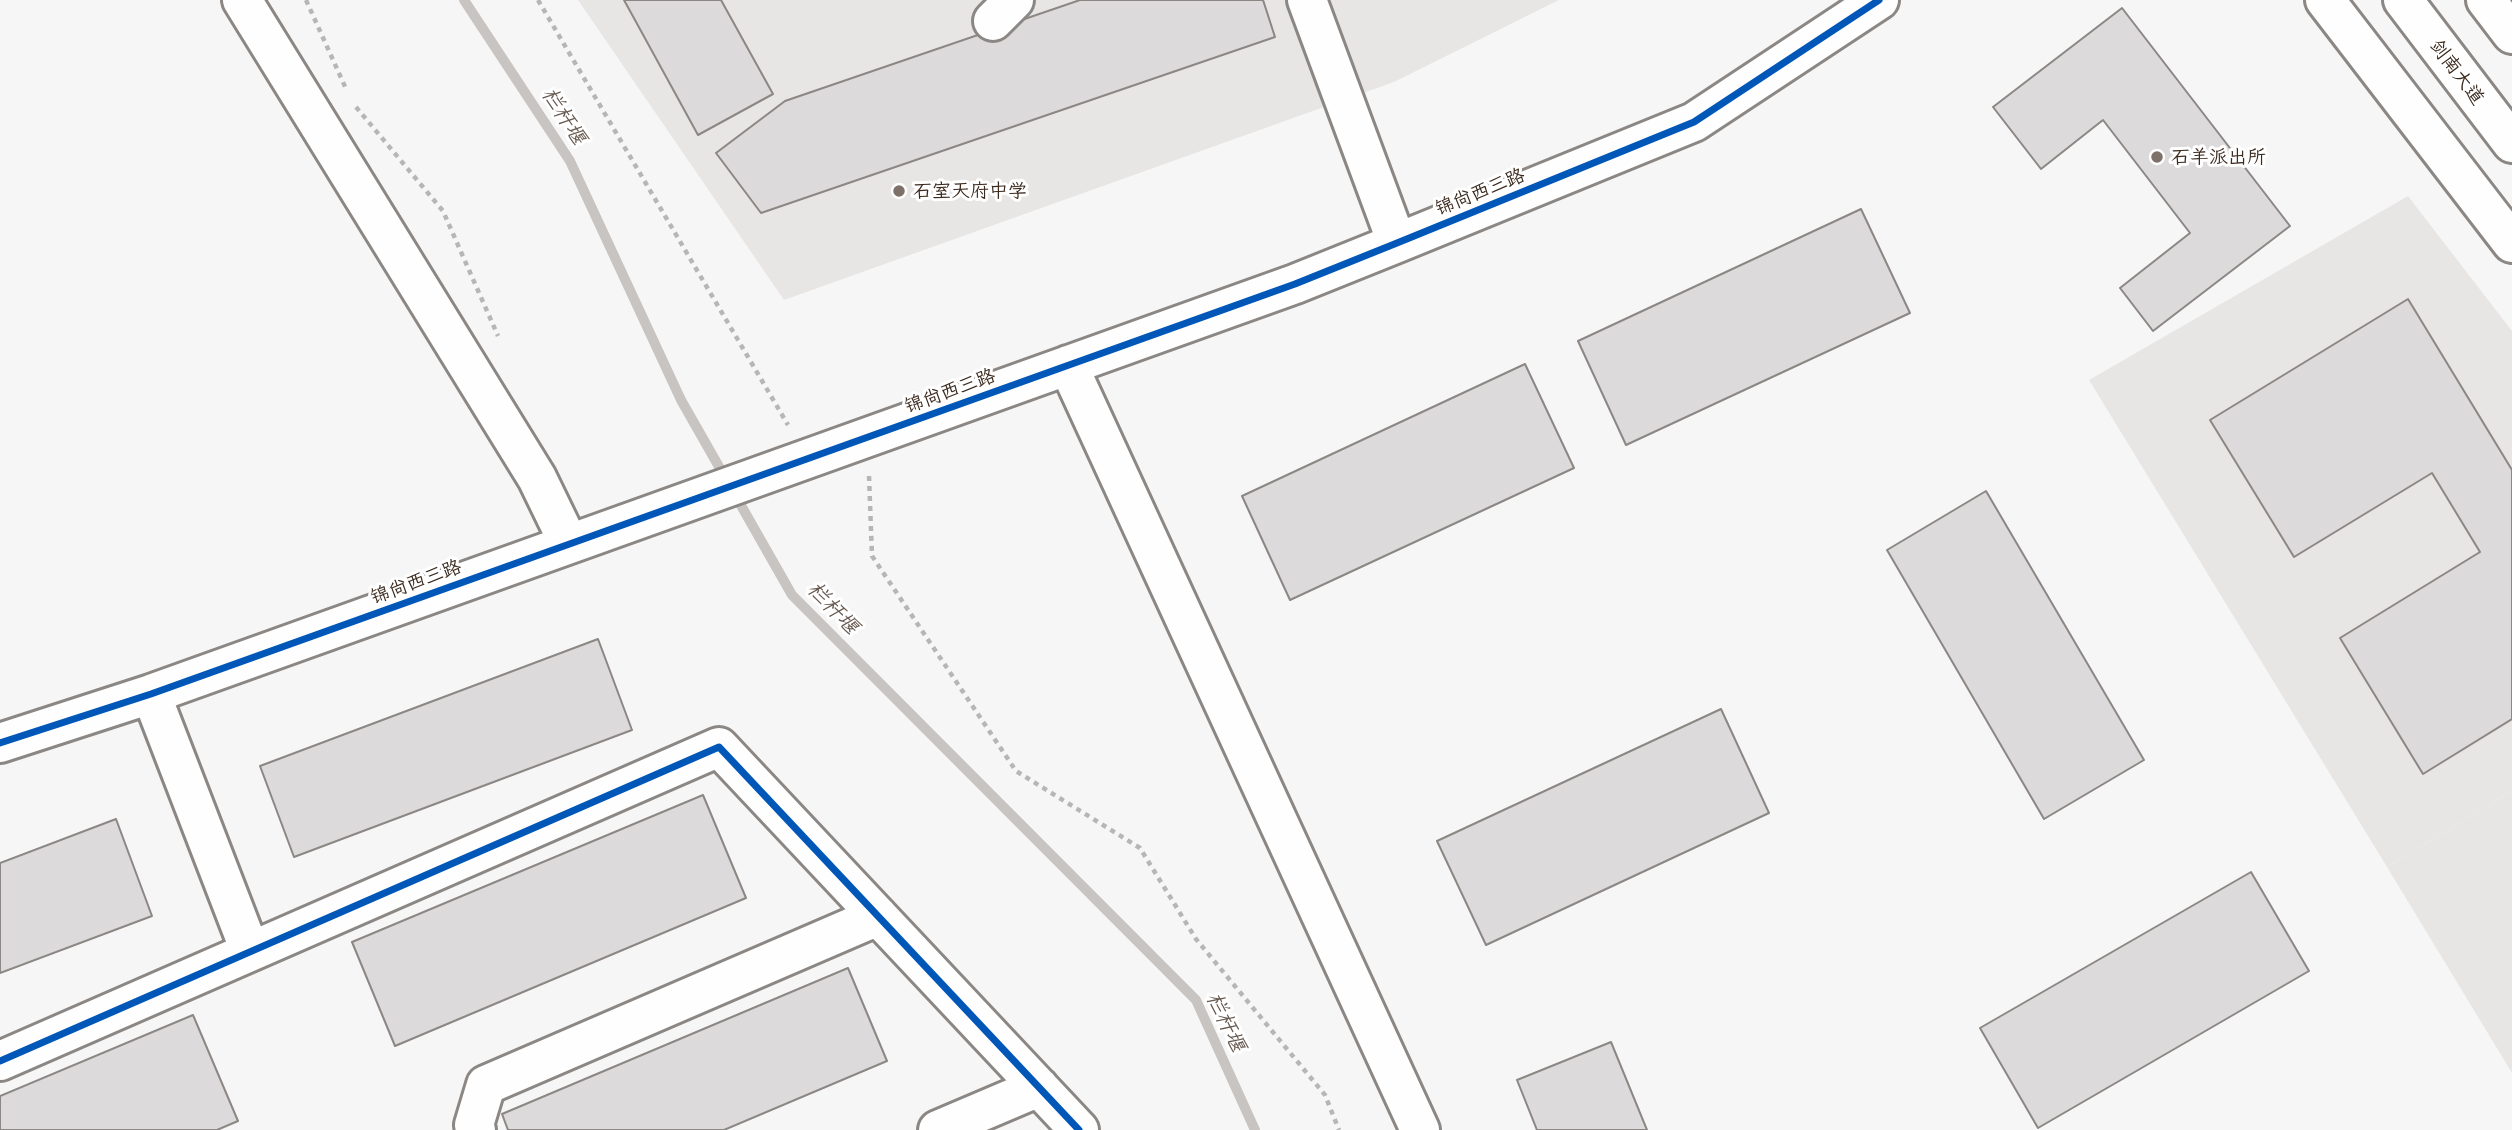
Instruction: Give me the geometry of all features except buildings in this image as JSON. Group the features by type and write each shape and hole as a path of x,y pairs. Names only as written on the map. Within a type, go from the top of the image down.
{"main road":[{"path":"242,0 537,478 569,544"},
{"path":"1307,0 1397,243"},
{"name":"锦尚西三路","path":"0,743 151,694 1295,284 1694,122 1879,0"},
{"path":"2325,0 2512,243"},
{"name":"剑南大道","path":"2403,0 2512,144"},
{"path":"2486,0 2512,34"},
{"path":"1068,365 1420,1130"},
{"path":"151,694 250,951"},
{"path":"0,1061 719,747 1079,1130"},
{"path":"476,1130 474,1125 486,1085 878,916"},
{"path":"938,1130 1039,1087"}],"path":[{"path":"306,0 351,101 443,211 502,345"},
{"path":"538,0 808,458"},
{"path":"867,437 872,556 1016,771 1140,848 1196,939 1325,1095 1339,1130"}],"shaded area":[{"name":"石室天府中学","path":"578,0 1559,0 1394,82 784,300"},
{"path":"2408,196 2512,331 2512,791 2387,867 2089,380"},
{"path":"2512,791 2512,1073 2387,867"}],"waterway":[{"name":"栏杆堰","path":"464,0 570,161 681,400 792,595 1196,1000 1255,1130"}],"cycle path":[{"path":"0,743 151,694 1295,284 1694,122 1879,0"},
{"path":"0,1061 719,747 1079,1130"}],"place":[{"name":"石羊派出所","path":"2157,157"},
{"name":"石室天府中学","path":"899,191"}]}
